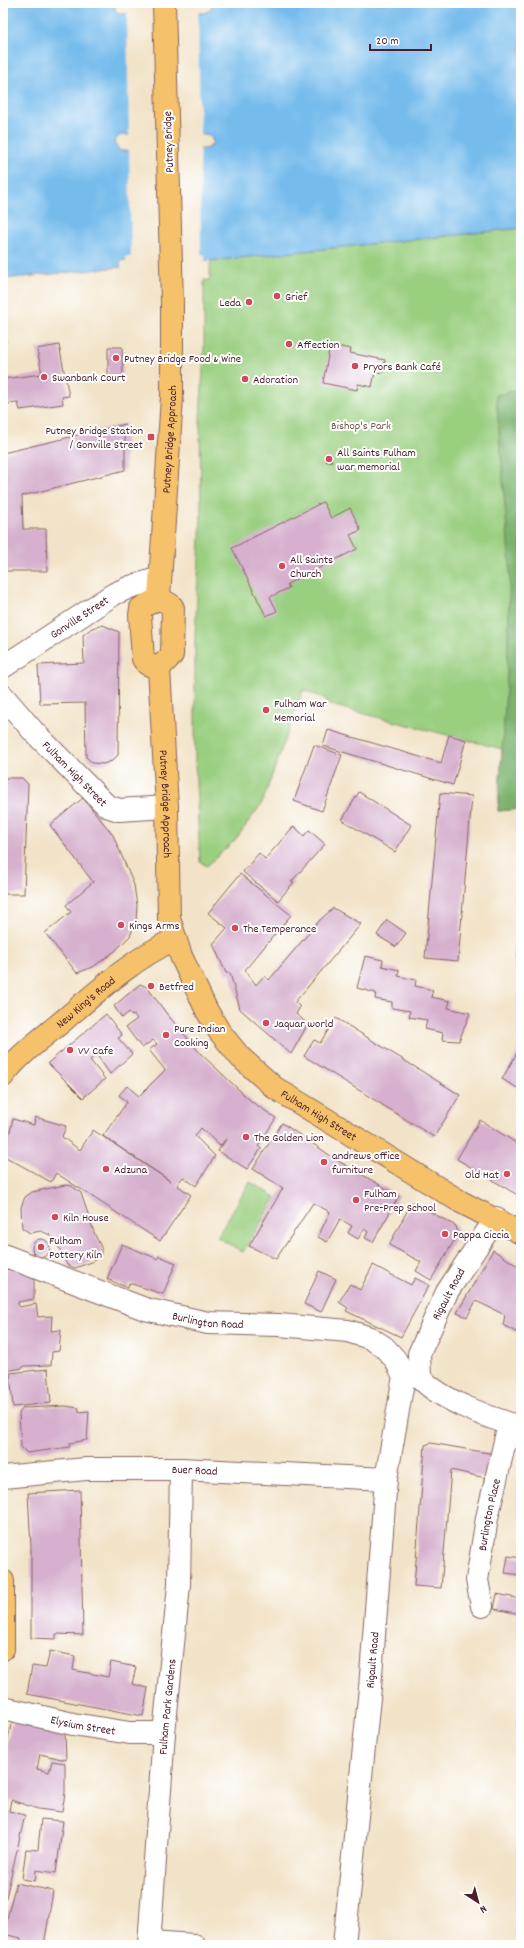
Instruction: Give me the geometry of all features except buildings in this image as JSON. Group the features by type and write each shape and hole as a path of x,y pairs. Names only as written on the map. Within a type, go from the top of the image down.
{"main road":[{"name":"Putney Bridge","path":"164,3 172,281"},
{"name":"Putney Bridge Approach","path":"160,588 172,397 172,281"},
{"path":"160,588 173,608 172,655 159,668 147,664 143,659 140,615 142,608 160,588"},
{"name":"Putney Bridge Approach","path":"159,668 167,807 169,918 175,939"},
{"name":"New King's Road","path":"3,1076 42,1038 134,962 153,949 175,939"},
{"name":"Fulham High Street","path":"175,939 198,992 219,1030 240,1057 260,1076 275,1088 461,1202 496,1218 521,1233"},
{"path":"3,1581 3,1649"}],"street":[{"name":"Gonville Street","path":"3,667 114,594 130,587 160,588"},
{"name":"Fulham High Street","path":"3,696 33,731 107,806 119,810 167,807"},
{"name":"Rigault Road","path":"344,1945 369,1696 386,1479 419,1354 447,1292 496,1218"},
{"name":"Burlington Road","path":"6,1256 145,1308 208,1323 279,1325 348,1331 370,1338 384,1347 412,1376 433,1390 455,1401 515,1425"},
{"name":"Burlington Place","path":"482,1606 477,1580 487,1518 515,1425"},
{"name":"Buer Road","path":"3,1477 86,1469 181,1469 386,1479"},
{"name":"Fulham Park Gardens","path":"150,1943 164,1733 179,1585 181,1469"},
{"name":"Elysium Street","path":"3,1708 73,1724 130,1733 164,1733"},
{"path":"150,1943 194,1945"}],"green space":[{"name":"Bishop's Park","path":"521,228 521,809 498,811 502,749 338,707 326,702 326,699 303,690 262,803 236,839 207,866 200,862 195,761 195,635 201,518 200,420 204,351 204,280 210,280 210,261"},
{"path":"521,389 521,809 498,811 507,674 510,568 496,395"},
{"path":"250,1182 276,1197 243,1252 217,1237"}],"water":[{"path":"3,3 115,3 115,11 119,14 204,13 210,10 212,5 211,3 521,3 521,228 210,261 205,261 204,255 121,261 121,267 3,279","holes":["206,134 211,137 213,142 211,146 205,149 120,151 114,143 121,135"]}],"pier":[{"path":"198,11 200,135 204,136 125,137 129,136 127,12"},
{"path":"200,147 201,254 205,255 205,261 210,261 210,263 204,263 203,257 201,257 123,263 121,269 121,261 126,261 126,257 131,257 129,149"}],"place":[{"name":"Grief","path":"277,296"},
{"name":"Leda","path":"249,302"},
{"name":"Affection","path":"289,344"},
{"name":"Putney Bridge Food & Wine","path":"116,358"},
{"name":"Pryors Bank Café","path":"355,366"},
{"name":"Swanbank Court","path":"44,377"},
{"name":"Adoration","path":"245,379"},
{"name":"Putney Bridge Station / Gonville Street","path":"151,437"},
{"name":"All Saints Fulham war memorial","path":"329,459"},
{"name":"All Saints Church","path":"282,566"},
{"name":"Fulham War Memorial","path":"266,710"},
{"name":"Kings Arms","path":"121,925"},
{"name":"The Temperance","path":"235,928"},
{"name":"Betfred","path":"151,986"},
{"name":"Jaquar world","path":"266,1023"},
{"name":"Pure Indian Cooking","path":"166,1035"},
{"name":"VV Cafe","path":"70,1050"},
{"name":"The Golden Lion","path":"246,1137"},
{"name":"andrews office furniture","path":"324,1162"},
{"name":"Adzuna","path":"106,1169"},
{"name":"Old Hat","path":"507,1174"},
{"name":"Fulham Pre-Prep School","path":"356,1200"},
{"name":"Kiln House","path":"55,1217"},
{"name":"Pappa Ciccia","path":"445,1234"},
{"name":"Fulham Pottery Kiln","path":"41,1247"}]}
